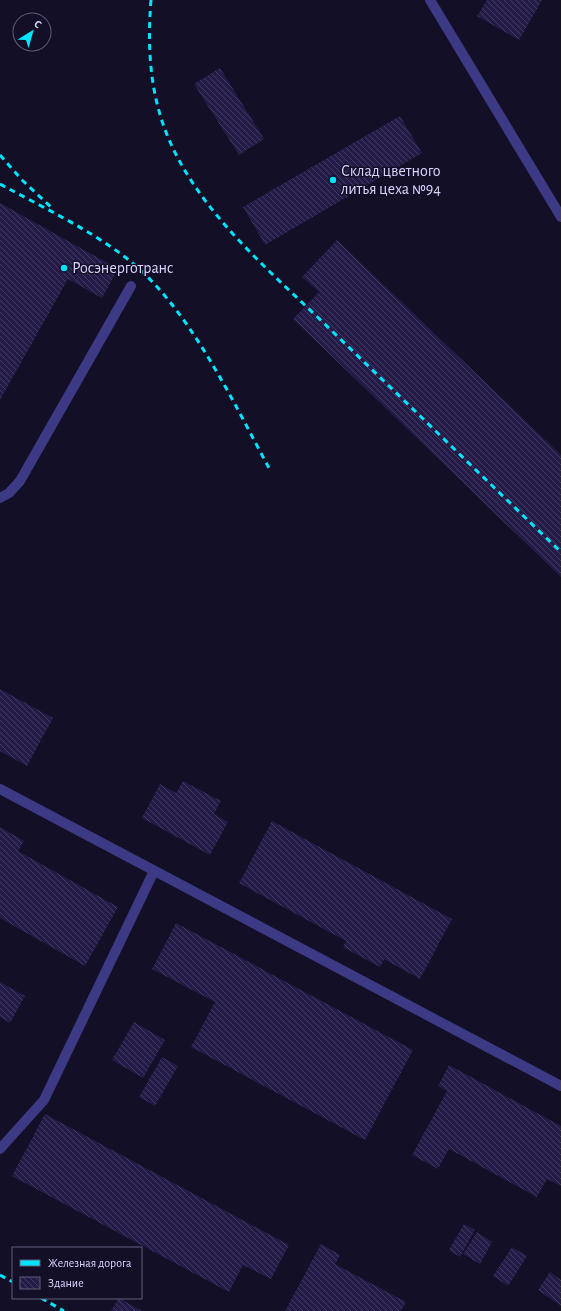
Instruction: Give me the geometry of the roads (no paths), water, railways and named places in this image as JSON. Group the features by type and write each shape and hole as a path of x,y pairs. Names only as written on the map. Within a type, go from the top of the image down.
{"lane":[{"path":"430,0 561,216"},
{"path":"0,498 9,493 20,481 131,286"},
{"path":"0,789 561,1086"},
{"path":"0,1149 44,1100 154,871"}],"railway":[{"path":"151,0 149,37 150,55 154,91 158,109 171,144 185,171 203,197 222,222 266,268 561,552"},
{"path":"0,155 22,180 52,208"},
{"path":"0,184 64,218 110,246 148,277 169,301 207,355 269,468"},
{"path":"0,1275 12,1281"},
{"path":"43,1299 64,1311"}],"place":[{"name":"Склад цветного литья цеха №94","path":"333,180"},
{"name":"Росэнерготранс","path":"64,268"}]}
